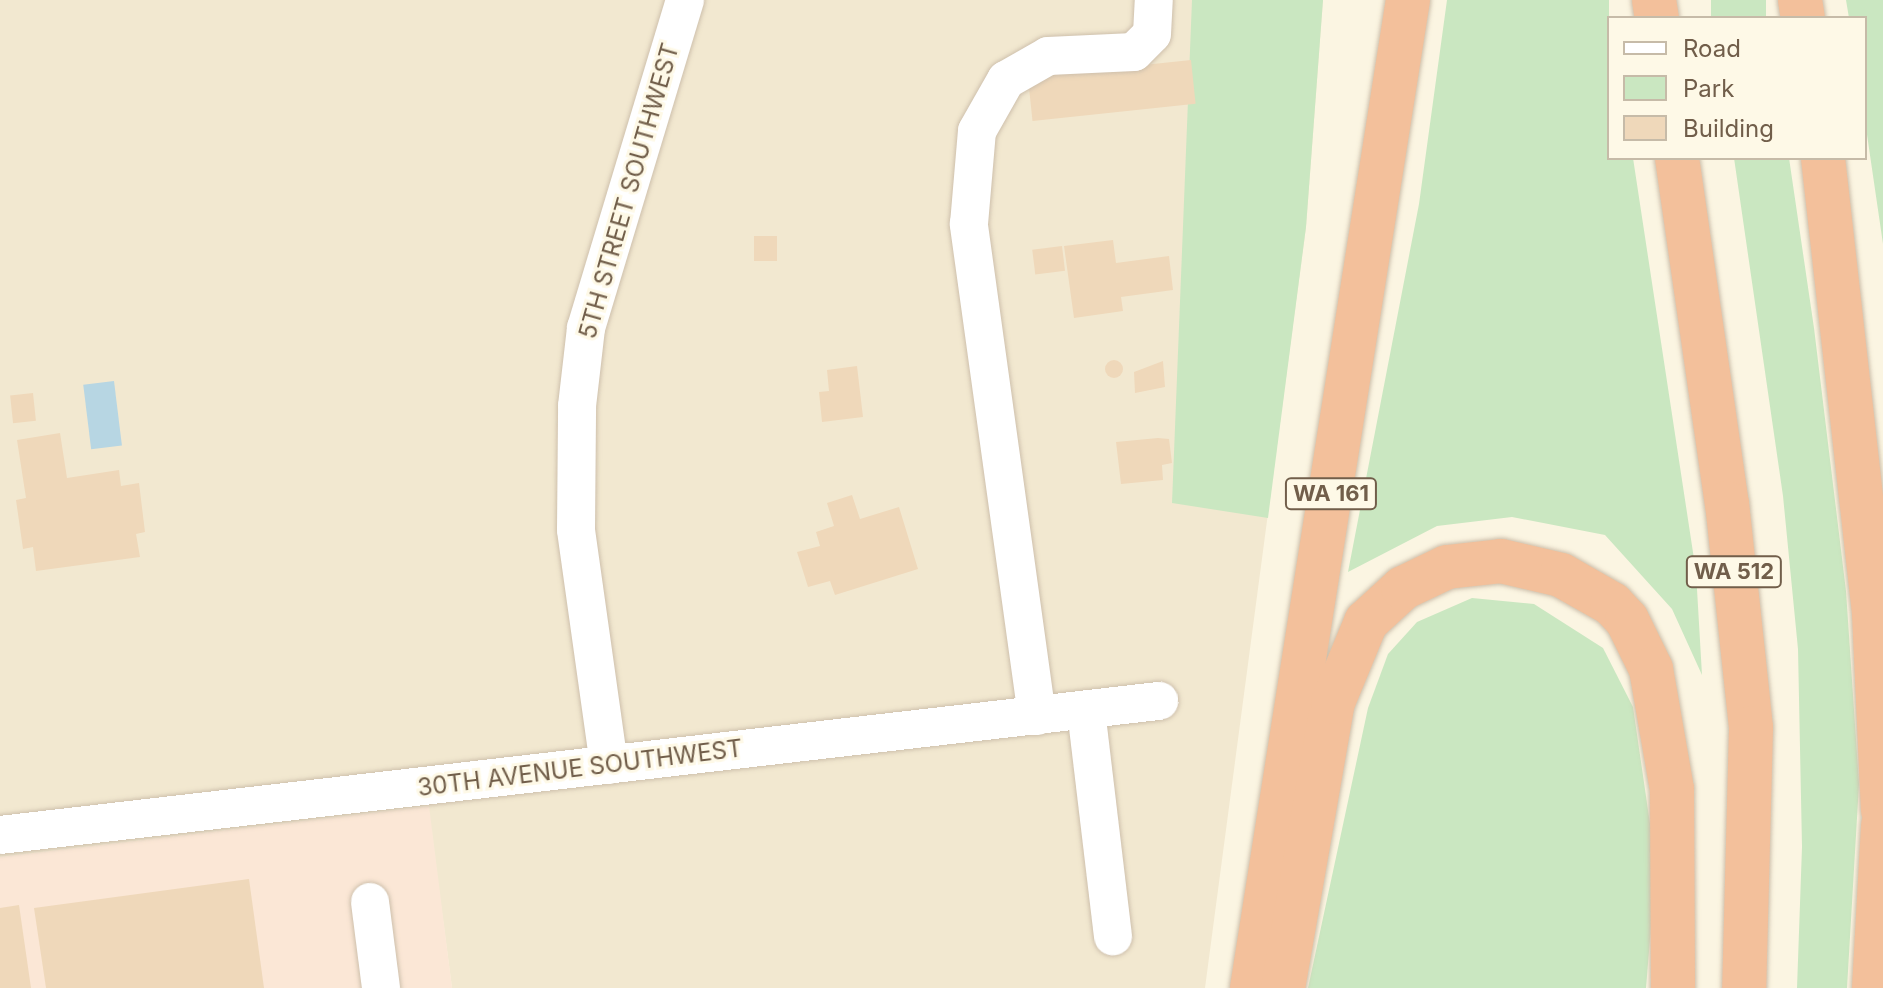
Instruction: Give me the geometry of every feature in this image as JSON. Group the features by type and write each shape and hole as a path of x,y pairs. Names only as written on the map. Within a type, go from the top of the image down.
{"highway":[{"name":"WA 161","path":"1252,988 1408,0"},
{"name":"WA 512","path":"1677,160 1727,503 1751,728 1744,988"},
{"path":"1823,160 1874,613 1883,810"},
{"path":"1283,988 1333,702 1366,622 1403,588 1447,567 1501,561 1561,575 1612,604 1627,620 1651,669 1672,789 1673,988"},
{"path":"1874,988 1883,825"}],"street":[{"name":"5TH STREET SOUTHWEST","path":"609,765 576,530 577,406 586,328 685,0"},
{"path":"1037,716 969,224 977,131 1006,80 1048,56 1134,52 1152,34 1154,0"},
{"name":"30TH AVENUE SOUTHWEST","path":"0,835 1159,701"},
{"path":"1086,710 1113,936"},
{"path":"370,902 381,988"}],"shaded area":[{"path":"0,0 1323,0 1306,227 1205,988 452,988 428,806 0,857"},
{"path":"429,806 452,988 0,988 0,857"}],"green space":[{"path":"1192,0 1323,0 1306,227 1268,518 1172,503"},
{"path":"1447,0 1609,0 1607,160 1633,160 1696,572 1702,675 1672,609 1605,535 1512,517 1437,526 1348,572 1419,204"},
{"path":"1711,0 1766,0 1766,16 1711,16"},
{"path":"1846,0 1883,0 1883,244 1867,135 1867,16 1849,16"},
{"path":"1734,160 1789,160 1814,328 1846,591 1859,784 1847,988 1797,988 1802,847 1798,649 1783,496"},
{"path":"1472,598 1534,604 1603,648 1633,707 1656,865 1646,988 1308,988 1368,708 1388,654 1417,622"}],"water":[{"path":"114,381 122,446 91,449 83,385"}],"building":[{"path":"1191,60 1196,104 1032,121 1028,77"},
{"path":"754,236 777,236 777,261 754,261"},
{"path":"1113,240 1116,263 1169,256 1173,290 1121,297 1123,311 1074,318 1064,246"},
{"path":"1062,246 1065,271 1035,274 1032,250"},
{"path":"1110,360 1118,360 1123,369 1121,376 1110,378 1105,373 1105,365"},
{"path":"1163,361 1165,387 1135,393 1134,372"},
{"path":"857,366 863,417 822,422 819,392 829,391 827,370"},
{"path":"33,393 36,421 13,423 10,395"},
{"path":"60,433 67,478 119,470 121,486 139,483 145,532 136,534 140,557 36,571 33,547 23,549 16,500 26,498 17,440"},
{"path":"1169,439 1172,463 1162,465 1163,480 1121,484 1116,442"},
{"path":"852,495 860,519 899,507 918,569 835,595 830,581 808,587 797,552 820,546 816,532 834,526 827,503"},
{"path":"249,879 264,988 46,988 34,908"},
{"path":"19,905 31,988 0,988 0,908"}]}
